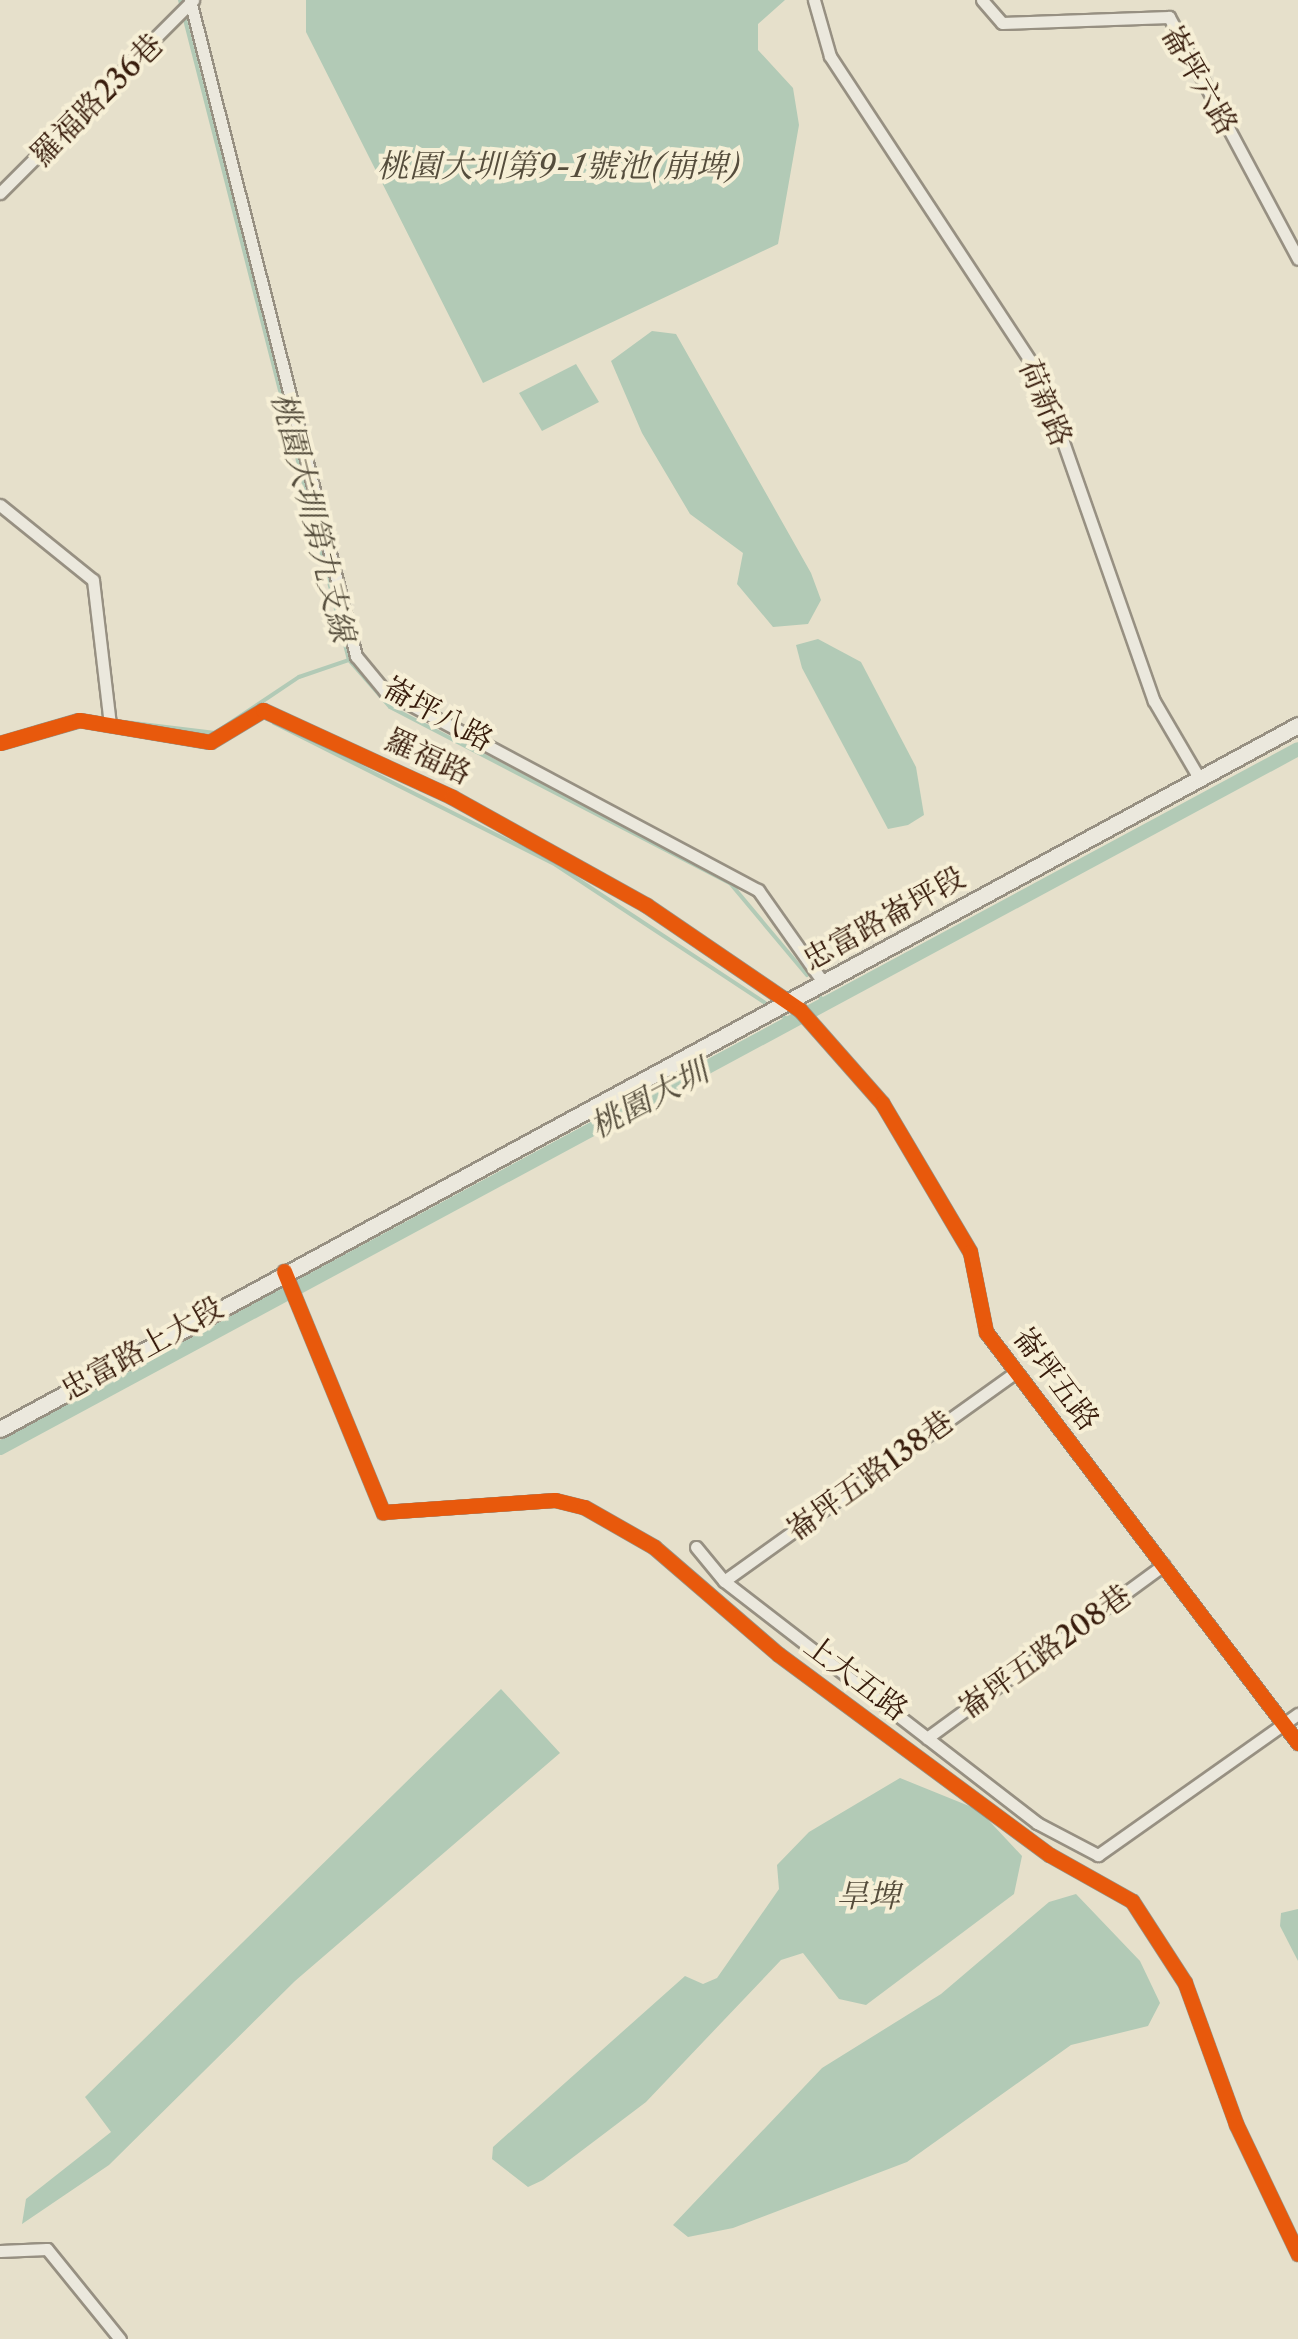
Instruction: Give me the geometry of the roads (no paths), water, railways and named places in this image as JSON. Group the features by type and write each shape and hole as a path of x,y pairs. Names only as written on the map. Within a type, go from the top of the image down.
{"street":[{"name":"荷新路","path":"814,0 830,56 1040,376 1154,702 1199,778"},
{"name":"崙坪六路","path":"982,0 1002,23 1169,17 1298,259"},
{"name":"羅福路236巷","path":"0,193 191,1"},
{"name":"崙坪八路","path":"191,1 356,656 385,691 758,890 823,982"},
{"path":"0,505 93,580 110,725"},
{"name":"羅福路","path":"0,744 54,724 110,725 210,742 263,710 452,797 646,905 793,1007"},
{"name":"忠富路崙坪段","path":"286,1274 793,1007 823,982 1298,725"},
{"name":"崙坪五路","path":"793,1007 882,1103 970,1252 986,1332 1298,1743"},
{"name":"上大五路","path":"286,1274 382,1512 555,1500 584,1508 654,1547 778,1654 1085,1873 1132,1901 1186,1984 1236,2124 1298,2254"},
{"name":"忠富路上大段","path":"0,1429 286,1274"},
{"name":"崙坪五路138巷","path":"724,1581 1016,1372"},
{"path":"696,1547 724,1581 1079,1849 1104,1855 1298,1714"},
{"name":"崙坪五路208巷","path":"927,1738 1163,1565"},
{"path":"1079,1849 1085,1873"},
{"path":"0,2250 47,2249 120,2339"}],"water":[{"name":"桃園大圳第9-1號池(崩埤)","path":"306,0 785,0 758,24 758,50 793,88 799,125 778,244 483,383 306,32"},
{"path":"652,331 676,334 811,573 821,600 808,624 773,627 737,584 743,553 690,514 642,433 611,361"},
{"path":"576,364 599,402 542,431 519,393"},
{"path":"818,639 861,662 916,767 924,815 908,825 888,829 802,668 796,645"},
{"path":"501,1689 560,1753 295,1981 109,2165 22,2224 26,2199 111,2132 85,2097"},
{"name":"旱埤","path":"900,1778 979,1810 1022,1856 1014,1894 866,2005 839,1999 803,1953 781,1960 646,2102 543,2180 528,2187 492,2159 493,2147 685,1976 703,1984 717,1978 779,1889 777,1865 809,1832"},
{"path":"1076,1894 1140,1961 1160,2003 1148,2026 1071,2045 907,2162 733,2228 688,2237 673,2225 822,2068 941,1994 1049,1902"},
{"path":"1298,1909 1298,1961 1280,1926 1281,1913"}],"waterway":[{"name":"桃園大圳第九支線","path":"180,0 349,660 390,707 730,883 807,975"},
{"path":"125,722 215,733 299,677 349,660"},
{"path":"36,727 65,719"},
{"path":"274,723 556,865 765,1003"},
{"name":"桃園大圳","path":"0,1448 1298,749"},
{"name":"桃園大圳第九支線","path":"821,998 824,1003"},
{"path":"784,1017 790,1021"}]}
